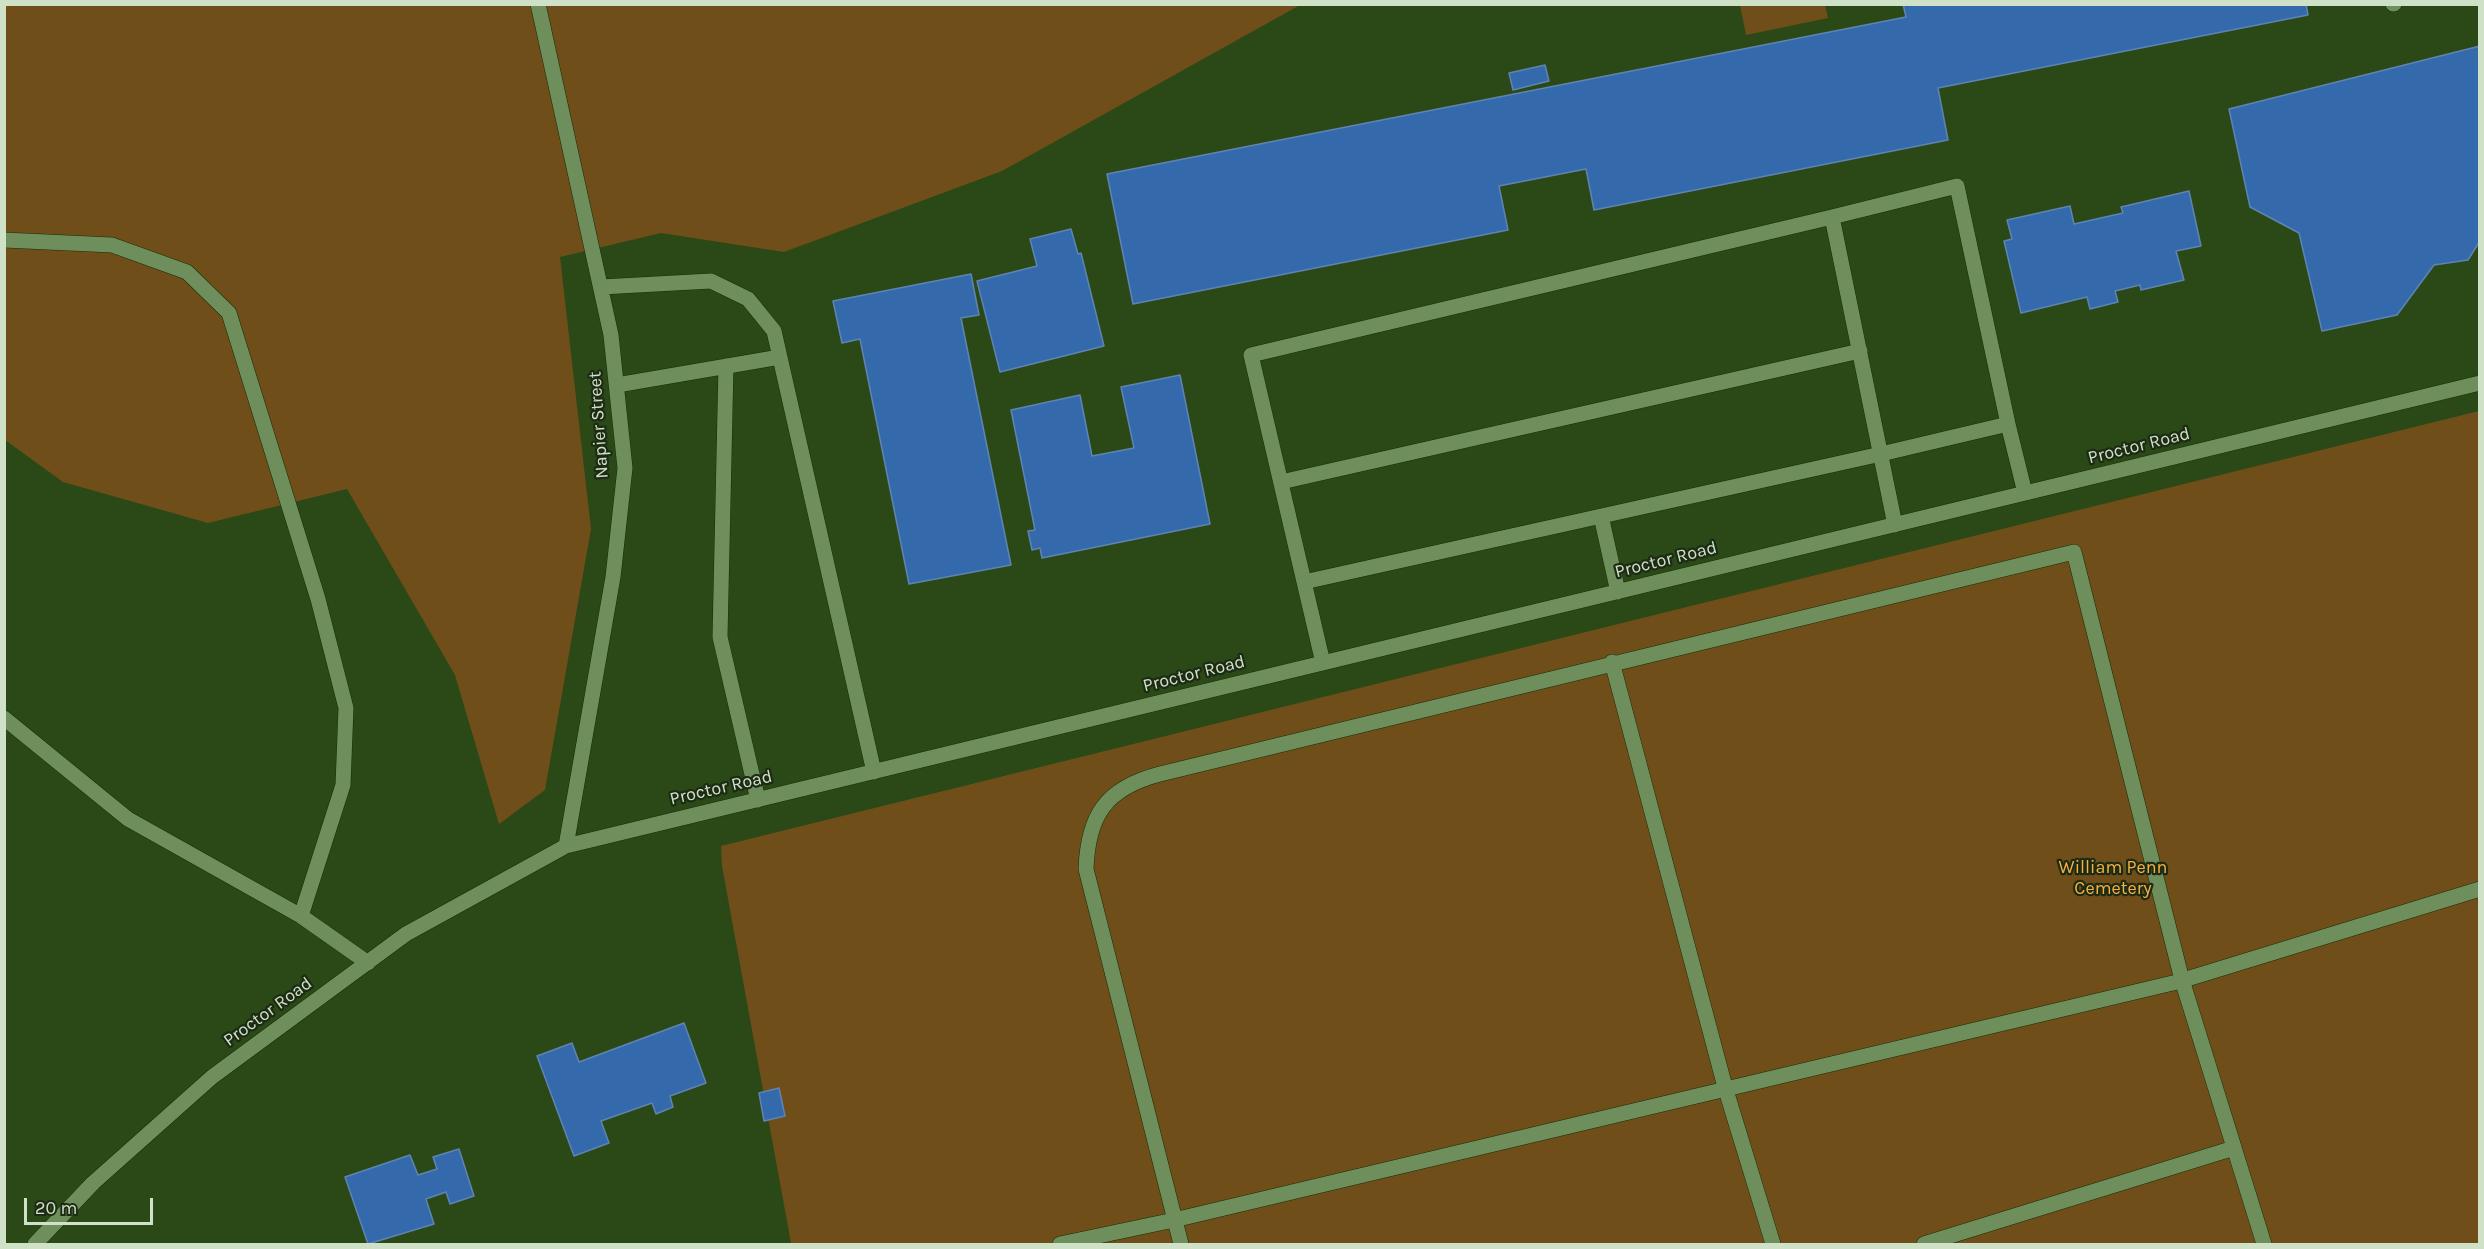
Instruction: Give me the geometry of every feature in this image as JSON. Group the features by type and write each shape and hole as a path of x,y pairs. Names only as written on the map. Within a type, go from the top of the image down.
{"street":[{"name":"Napier Street","path":"538,4 612,335 625,468 613,577 566,846"},
{"path":"1323,663 1251,355 1957,186 2025,493"},
{"path":"1832,217 1895,525"},
{"path":"4,240 112,245 187,272 229,313 318,599 346,708 343,785 301,916"},
{"path":"601,287 711,281 748,299 774,331 874,772"},
{"path":"1281,482 1860,351"},
{"path":"617,385 780,357"},
{"path":"726,366 720,637 758,800"},
{"name":"Proctor Road","path":"35,1245 93,1183 212,1077 406,934 566,846 2480,383"},
{"path":"1305,582 1881,454 2008,423"},
{"path":"1601,516 1618,592"},
{"path":"1181,1245 1086,869 1087,841 1091,825 1102,808 1136,780 1612,662 2074,552 2182,980 2264,1245"},
{"path":"1612,662 1725,1087 1773,1245"},
{"path":"4,718 128,819 301,916 368,963"},
{"path":"1060,1245 1174,1220 2182,980 2480,889"},
{"path":"1924,1245 2234,1148"}],"green space":[{"path":"5,5 1300,5 1002,171 784,252 661,233 560,257 591,529 545,790 499,824 455,675 347,489 208,523 63,482 5,440"},
{"path":"1740,5 1825,5 1828,18 1746,35"},
{"name":"William Penn Cemetery","path":"2479,411 2479,1244 786,1244 791,1243 722,866 721,846"}],"building":[{"path":"1903,4 2306,4 2308,15 1938,88 1948,140 1594,210 1586,169 1499,186 1508,230 1133,304 1107,174 1906,17"},
{"path":"2480,46 2480,241 2468,260 2434,265 2397,315 2322,331 2299,233 2250,207 2229,109"},
{"path":"1545,65 1549,81 1513,90 1509,73"},
{"path":"2189,191 2201,246 2176,251 2184,280 2141,290 2140,285 2115,291 2118,302 2090,309 2087,297 2021,313 2004,241 2012,239 2007,220 2070,206 2074,224 2123,213 2121,207"},
{"path":"1071,229 1078,254 1081,253 1104,346 1000,372 977,281 1037,266 1030,239"},
{"path":"971,274 979,315 961,318 1011,565 909,584 860,339 842,343 833,301"},
{"path":"1180,375 1210,524 1042,558 1040,548 1032,550 1028,531 1035,530 1011,410 1080,395 1092,456 1134,448 1121,387"},
{"path":"684,1023 706,1083 670,1096 673,1107 656,1114 652,1103 601,1121 609,1143 574,1156 537,1056 572,1043 579,1062"},
{"path":"779,1088 785,1116 764,1121 759,1093"},
{"path":"459,1149 474,1196 450,1204 446,1192 426,1199 434,1224 368,1244 345,1177 410,1155 418,1175 437,1169 433,1157"}]}
